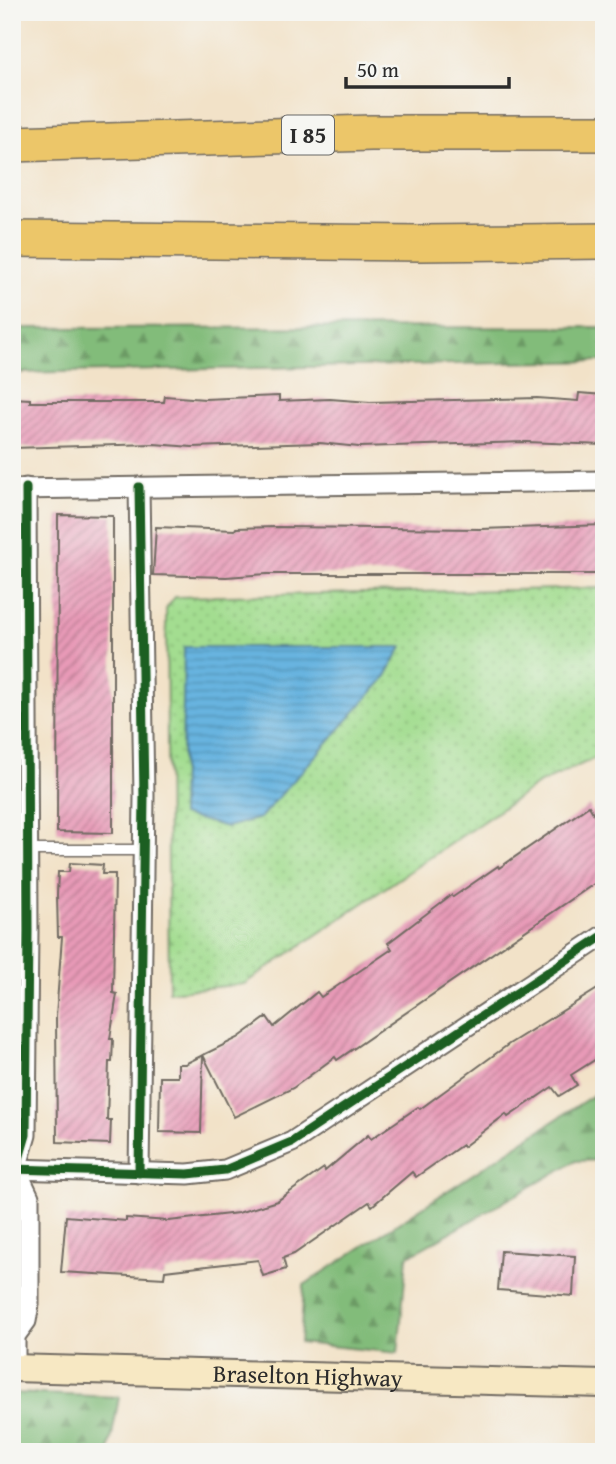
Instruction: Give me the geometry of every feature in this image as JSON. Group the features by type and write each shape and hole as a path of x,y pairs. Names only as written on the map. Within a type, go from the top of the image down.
{"highway":[{"name":"I 85","path":"12,144 371,133 604,133"},
{"path":"12,239 420,243 604,241"}],"main road":[{"name":"Braselton Highway","path":"13,1368 604,1384"}],"street":[{"path":"13,1172 26,1135 19,1057 20,942 28,850 20,718 19,489 604,481"},
{"path":"139,487 144,850 139,1173"},
{"path":"13,1172 188,1174 225,1170 292,1142 604,935"},
{"path":"13,1172 29,1196 29,1291 26,1321 13,1336 13,1368"}],"lane":[{"path":"28,850 144,850"}],"green space":[{"path":"604,327 604,361 12,373 12,328"},
{"path":"604,588 604,754 538,784 244,984 169,992 166,609 175,597"},
{"path":"604,1088 604,1160 576,1161 407,1257 398,1353 300,1343 304,1285"},
{"path":"12,1393 119,1397 109,1452 12,1452"}],"water":[{"path":"184,647 402,647 385,678 260,818 227,827 181,815"}],"building":[{"path":"579,393 604,395 604,445 526,442 359,447 320,443 12,448 12,398 30,399 30,402 164,402 165,396 205,399 279,396 279,401 537,398 578,401"},
{"path":"58,515 113,516 113,833 57,832"},
{"path":"604,525 604,574 267,574 226,577 153,575 156,527 235,530 277,527 481,529"},
{"path":"589,806 595,816 604,810 604,877 337,1060 335,1057 293,1088 234,1117 203,1055 238,1038 267,1017 274,1027 317,992 321,997 392,949 388,943 451,895 453,897 498,866 499,868"},
{"path":"70,863 103,865 102,874 115,874 113,993 117,994 110,1039 113,1039 112,1062 109,1062 107,1120 111,1120 110,1144 57,1142 56,1016 62,937 58,937 58,872 69,872"},
{"path":"604,985 604,1054 571,1075 577,1085 559,1096 552,1087 508,1117 506,1114 463,1147 462,1145 416,1177 412,1172 372,1206 369,1202 294,1254 283,1258 286,1269 263,1276 258,1260 165,1271 164,1278 61,1272 66,1216 169,1221 238,1213 277,1201 324,1168 325,1171 368,1135 371,1139 418,1107 420,1109 509,1044"},
{"path":"203,1055 201,1133 159,1132 160,1077 178,1077 178,1064 185,1064"},
{"path":"501,1251 575,1256 573,1296 498,1290"}],"cycle path":[{"path":"139,487 144,796 139,1173"},
{"path":"16,1169 26,1135 26,488"},
{"path":"12,1169 188,1174 225,1170 292,1142 604,935"}]}
